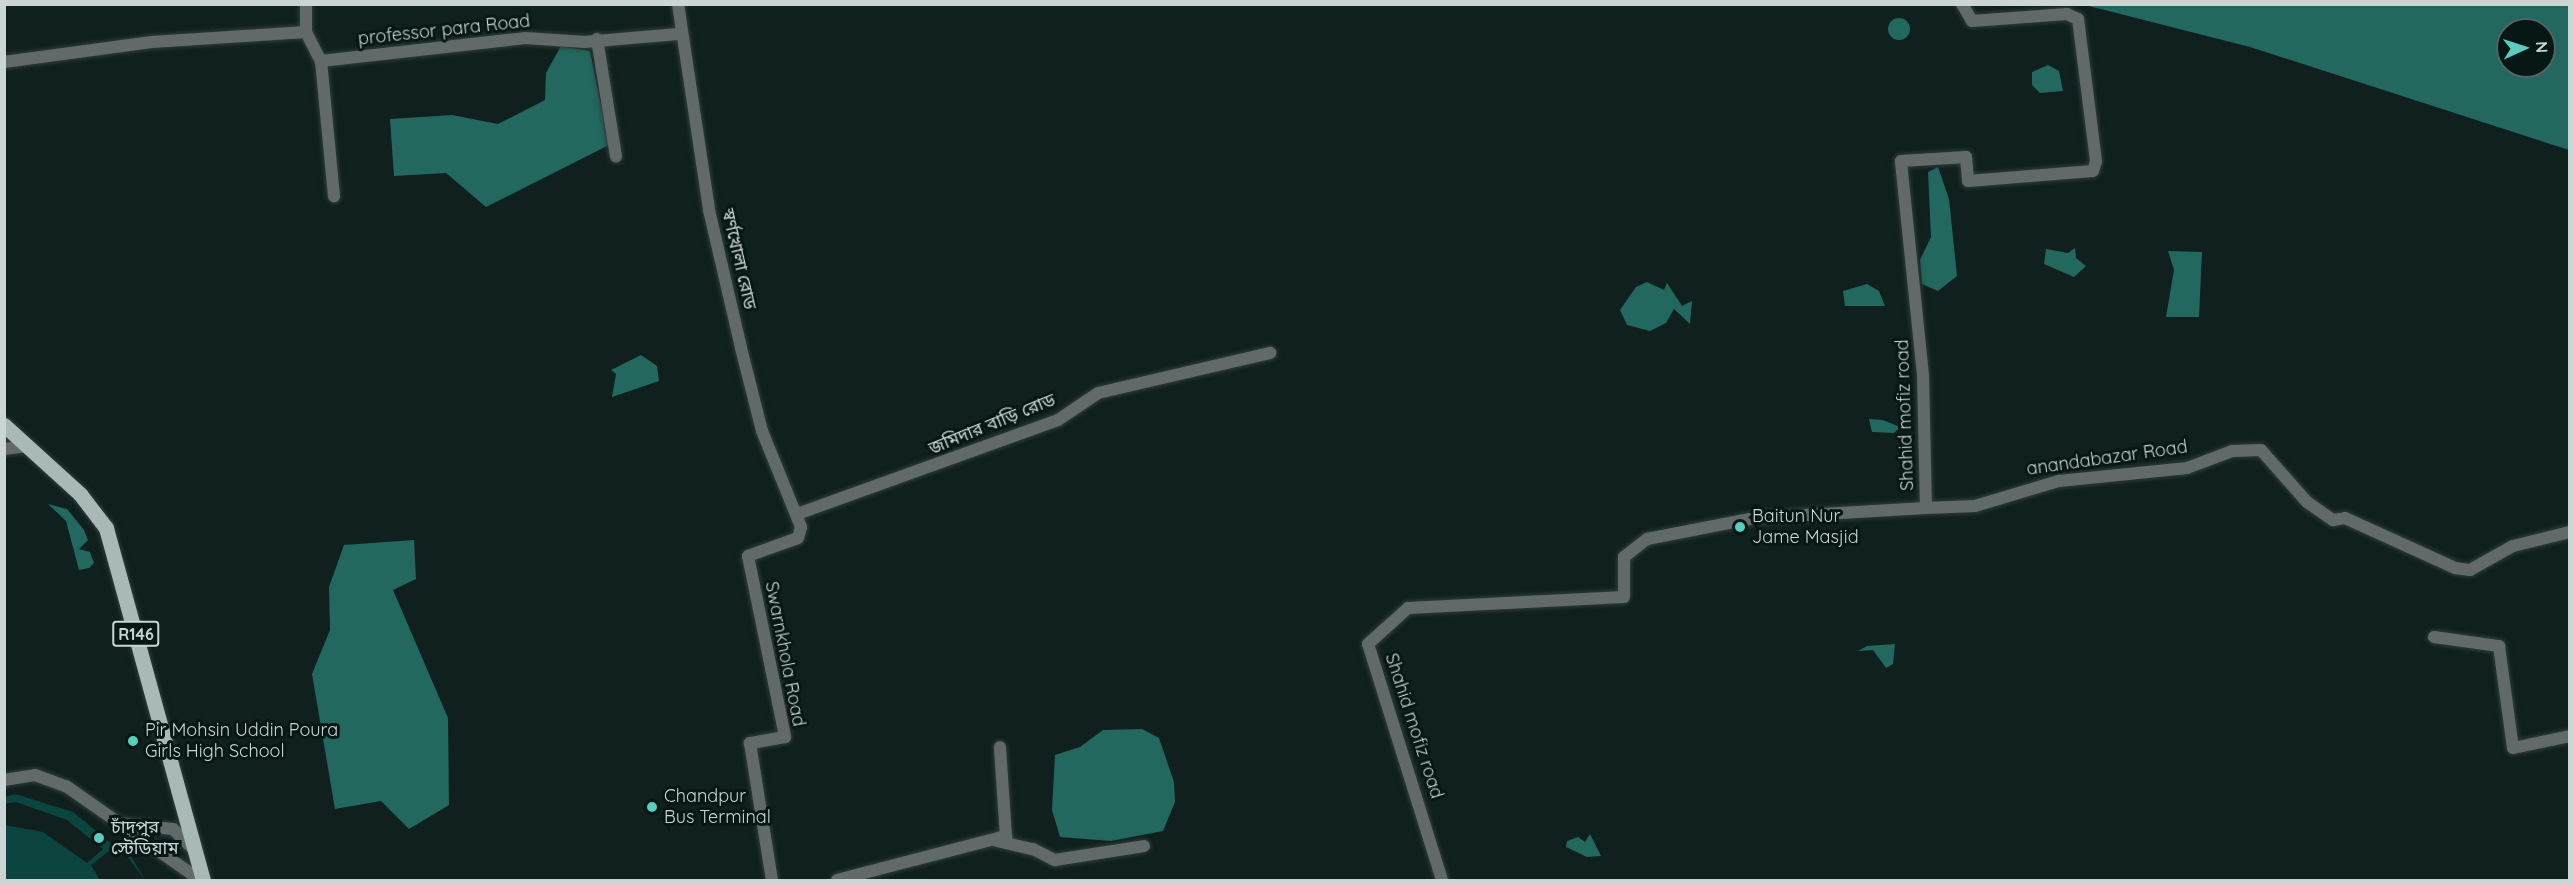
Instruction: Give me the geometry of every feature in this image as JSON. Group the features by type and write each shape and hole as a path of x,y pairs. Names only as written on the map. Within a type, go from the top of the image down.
{"main road":[{"name":"R146","path":"4,425 80,494 106,528 202,880"}],"street":[{"path":"306,4 306,32 321,61 334,196"},
{"name":"স্বর্ণখোলা রোড","path":"678,4 678,34 709,210 741,348 762,430 797,514"},
{"name":"Shahid mofiz road","path":"1442,880 1368,644 1408,608 1624,597 1624,557 1647,539 1754,518 1926,508 1924,412 1901,161 1966,157 1968,181 2093,171 2096,161 2078,19 2067,14 1972,21 1962,4"},
{"path":"4,62 152,42 306,32"},
{"name":"professor para Road","path":"321,61 525,38 597,39 678,34"},
{"path":"597,39 616,156"},
{"name":"জমিদার বাড়ি রোড","path":"797,514 1058,420 1098,393 1270,353"},
{"path":"4,449 28,446"},
{"name":"anandabazar Road","path":"1926,508 1975,506 2059,481 2187,468 2232,451 2261,450 2307,502 2333,520 2345,518 2455,568 2470,570 2513,546 2570,532"},
{"name":"Swarnkhola Road","path":"772,880 750,743 785,737 748,556 798,538 797,514"},
{"path":"2434,637 2499,646 2513,748 2570,736"},
{"path":"837,880 997,841 1006,836 1000,747"},
{"path":"4,780 51,779 202,880"},
{"path":"121,824 173,829 193,849"},
{"path":"997,841 1033,849 1055,860 1144,846"}],"shaded area":[{"path":"2085,5 2569,5 2569,150 2250,47"},
{"path":"1899,18 1907,21 1910,29 1907,37 1899,40 1891,37 1888,29 1891,21"},
{"path":"561,46 590,51 609,145 486,207 446,173 394,176 390,119 452,115 498,124 545,100 546,73"},
{"path":"2048,65 2059,71 2063,91 2040,93 2032,85 2032,72"},
{"path":"1938,167 1949,199 1957,276 1938,291 1922,284 1920,260 1931,237 1928,172"},
{"path":"2075,248 2076,258 2086,266 2074,277 2044,264 2046,249 2068,253"},
{"path":"2168,251 2202,252 2199,317 2166,317 2174,270"},
{"path":"1647,282 1664,290 1667,283 1682,306 1692,301 1690,324 1674,309 1666,323 1650,331 1627,325 1620,310 1636,287"},
{"path":"1867,284 1879,291 1885,306 1845,306 1843,291"},
{"path":"641,355 657,366 659,381 612,397 616,374 611,370"},
{"path":"1869,419 1883,420 1900,427 1894,433 1872,432"},
{"path":"48,504 67,509 84,530 88,540 79,549 90,552 94,563 89,568 79,570 66,521"},
{"path":"414,540 416,579 393,590 448,718 449,805 409,829 381,801 335,809 312,674 330,630 329,587 344,545"},
{"path":"1895,644 1893,664 1886,668 1873,650 1858,651 1867,646"},
{"path":"1142,729 1159,738 1174,782 1175,802 1163,831 1111,841 1060,837 1052,810 1055,755 1080,747 1103,730"},
{"path":"15,794 73,812 112,844 121,839 145,880 118,844 91,865 100,880 5,880 5,825 43,832 87,863 103,849 67,820 16,802 5,804 5,797"},
{"path":"1590,834 1601,856 1587,857 1566,847 1567,841 1578,837 1585,842"}],"place":[{"name":"Baitun Nur Jame Masjid","path":"1740,527"},
{"name":"Pir Mohsin Uddin Poura Girls High School","path":"133,741"},
{"name":"Chandpur Bus Terminal","path":"652,807"},
{"name":"চাঁদপুর স্টেডিয়াম","path":"99,838"}]}
